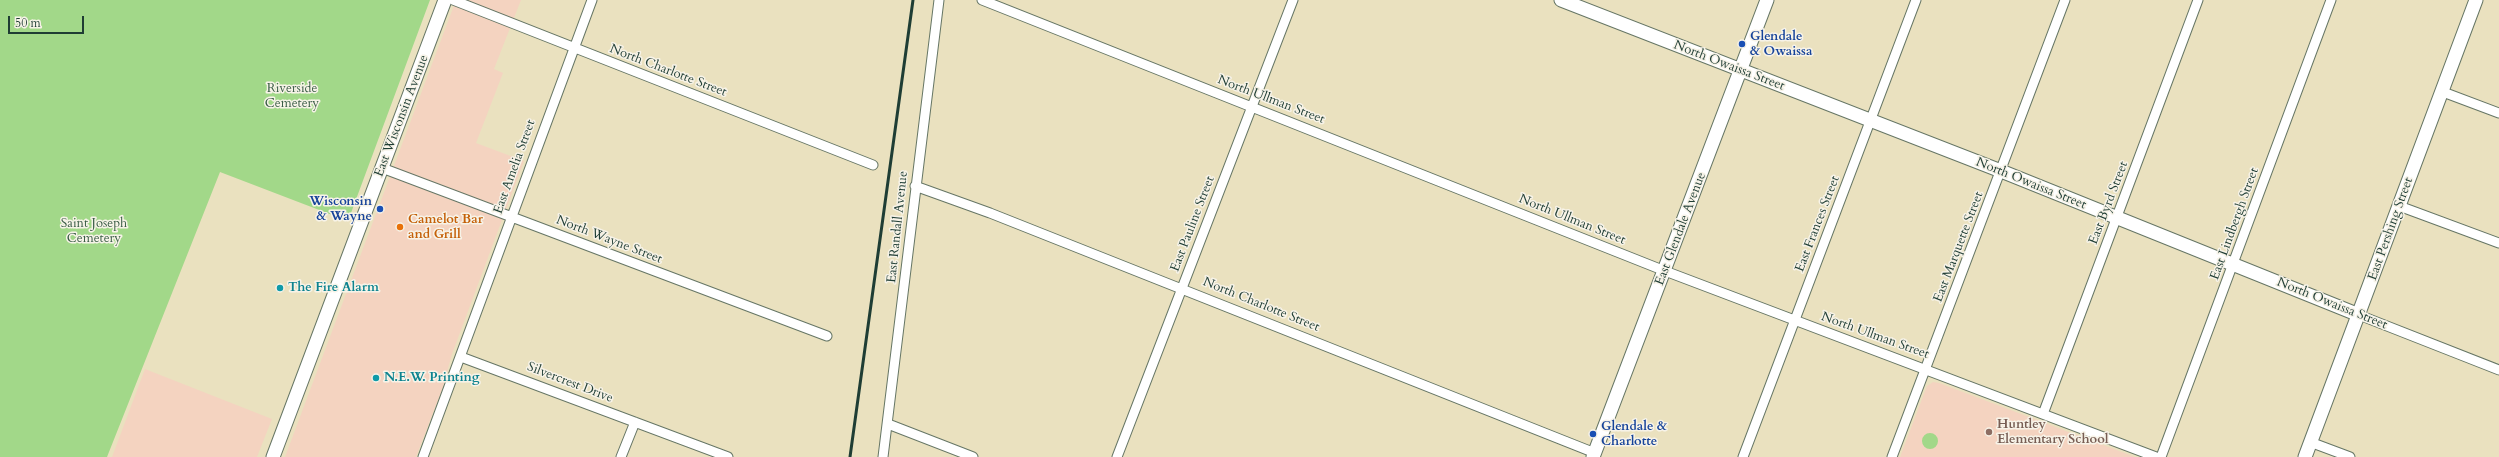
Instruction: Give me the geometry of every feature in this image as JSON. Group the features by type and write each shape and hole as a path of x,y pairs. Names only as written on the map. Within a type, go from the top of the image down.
{"street":[{"name":"East Wisconsin Avenue","path":"273,457 446,0"},
{"name":"North Charlotte Street","path":"453,0 873,165"},
{"name":"East Amelia Street","path":"423,457 461,356 510,217 592,0"},
{"name":"East Randall Avenue","path":"884,457 915,186 939,0"},
{"name":"North Ullman Street","path":"982,0 1665,271 2156,457"},
{"name":"East Pauline Street","path":"1117,457 1293,0"},
{"name":"North Owaissa Street","path":"1561,0 2002,172 2499,370"},
{"name":"East Glendale Avenue","path":"1594,455 1767,0"},
{"name":"East Frances Street","path":"1743,457 1916,0"},
{"name":"East Marquette Street","path":"1892,457 2002,172 2064,0"},
{"name":"East Byrd Street","path":"2043,414 2198,0"},
{"name":"East Lindbergh Street","path":"2160,457 2234,264 2332,0"},
{"name":"East Pershing Street","path":"2305,457 2476,0"},
{"path":"2442,92 2499,112"},
{"name":"North Wayne Street","path":"382,168 827,336"},
{"name":"North Charlotte Street","path":"915,186 928,188 1182,288 1594,455"},
{"path":"2399,206 2499,243"},
{"name":"Silvercrest Drive","path":"461,356 728,457"},
{"path":"621,457 635,422"},
{"path":"888,424 973,457"},
{"path":"2310,442 2350,457"}],"shaded area":[{"path":"456,0 521,0 494,69 503,73 476,143 524,161 452,354 443,387 416,457 285,457"},
{"path":"145,369 272,419 257,457 112,457"},
{"name":"Huntley Elementary School","path":"1933,382 2135,457 1900,457 1927,386"}],"green space":[{"path":"0,0 430,0 348,221 220,172 107,457 0,457"},
{"path":"1930,433 1937,438 1938,441 1933,448 1930,449 1923,444 1922,441 1927,434"}],"railway":[{"path":"850,457 913,0"}],"place":[{"name":"Glendale & Owaissa","path":"1742,44"},
{"name":"Wisconsin & Wayne","path":"380,209"},
{"name":"Camelot Bar and Grill","path":"400,227"},
{"name":"The Fire Alarm","path":"280,288"},
{"name":"N.E.W. Printing","path":"376,378"},
{"name":"Huntley Elementary School","path":"1989,432"},
{"name":"Glendale & Charlotte","path":"1593,434"}],"park label":[{"name":"Riverside Cemetery","path":"292,96"},
{"name":"Saint Joseph Cemetery","path":"94,232"}]}
